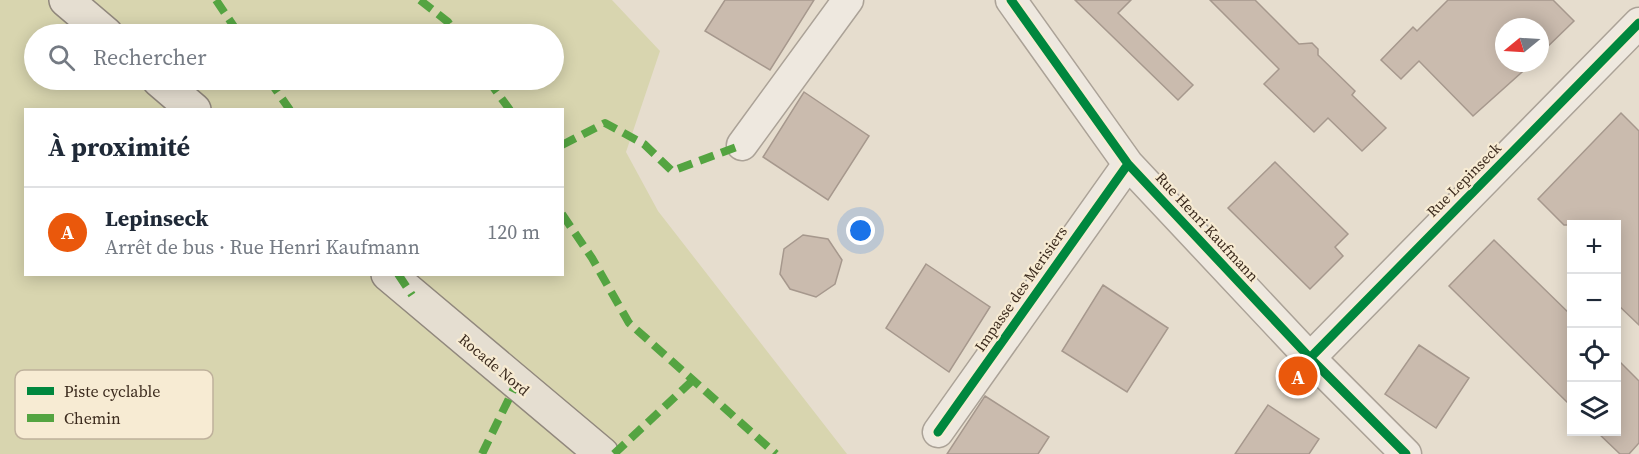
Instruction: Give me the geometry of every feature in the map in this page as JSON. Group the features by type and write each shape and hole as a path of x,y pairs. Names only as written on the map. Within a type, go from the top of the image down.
{"main road":[{"path":"66,0 94,24"},
{"path":"171,90 192,108"},
{"name":"Rocade Nord","path":"390,276 602,454"}],"street":[{"path":"742,145 848,0"},
{"name":"Rue Henri Kaufmann","path":"1011,0 1128,164 1394,450"},
{"name":"Rue Lepinseck","path":"1310,358 1639,24"},
{"name":"Impasse des Merisiers","path":"938,432 1128,164"}],"shaded area":[{"path":"0,0 612,0 660,51 626,152 658,211 847,454 0,454"}],"building":[{"path":"725,0 814,0 770,70 705,31"},
{"path":"1075,0 1131,0 1118,13 1193,85 1178,100"},
{"path":"1210,0 1255,0 1299,44 1312,43 1318,49 1318,55 1355,91 1352,95 1386,128 1362,151 1328,118 1314,132 1264,84 1279,69"},
{"path":"1448,0 1553,0 1574,21 1549,45 1549,18 1495,18 1495,72 1522,72 1473,116 1419,61 1401,79 1381,60 1413,27 1417,31"},
{"path":"804,92 869,136 828,200 763,157"},
{"path":"1621,113 1639,131 1639,325 1621,308 1621,220 1567,220 1567,225 1564,225 1538,199"},
{"path":"1275,162 1348,234 1335,247 1343,256 1310,289 1228,208"},
{"path":"803,235 828,239 842,260 835,284 816,297 790,289 780,274 784,249"},
{"path":"1494,240 1567,311 1567,402 1449,286"},
{"path":"926,264 990,307 949,372 886,328"},
{"path":"1103,285 1168,328 1127,392 1062,351"},
{"path":"1419,345 1469,378 1436,428 1385,394"},
{"path":"1621,363 1639,381 1639,443 1629,454 1620,454 1601,436 1621,436"},
{"path":"985,396 1049,437 1038,454 947,454"},
{"path":"1268,405 1319,439 1309,454 1235,454"}],"marked path":[{"path":"216,0 232,24"},
{"path":"420,0 449,24"},
{"path":"276,90 289,108"},
{"path":"495,90 509,108"},
{"path":"564,144 605,123 644,144 672,171 742,145"},
{"path":"564,217 592,258 629,323 776,454"},
{"path":"399,276 412,295"},
{"path":"614,454 693,380"},
{"path":"482,454 516,384"}],"cycle path":[{"path":"1011,0 1128,164 1310,358 1406,454"},
{"path":"1310,358 1639,23"},
{"path":"938,432 1128,164"}],"place":[{"name":"Lepinseck","path":"1298,376"}]}
